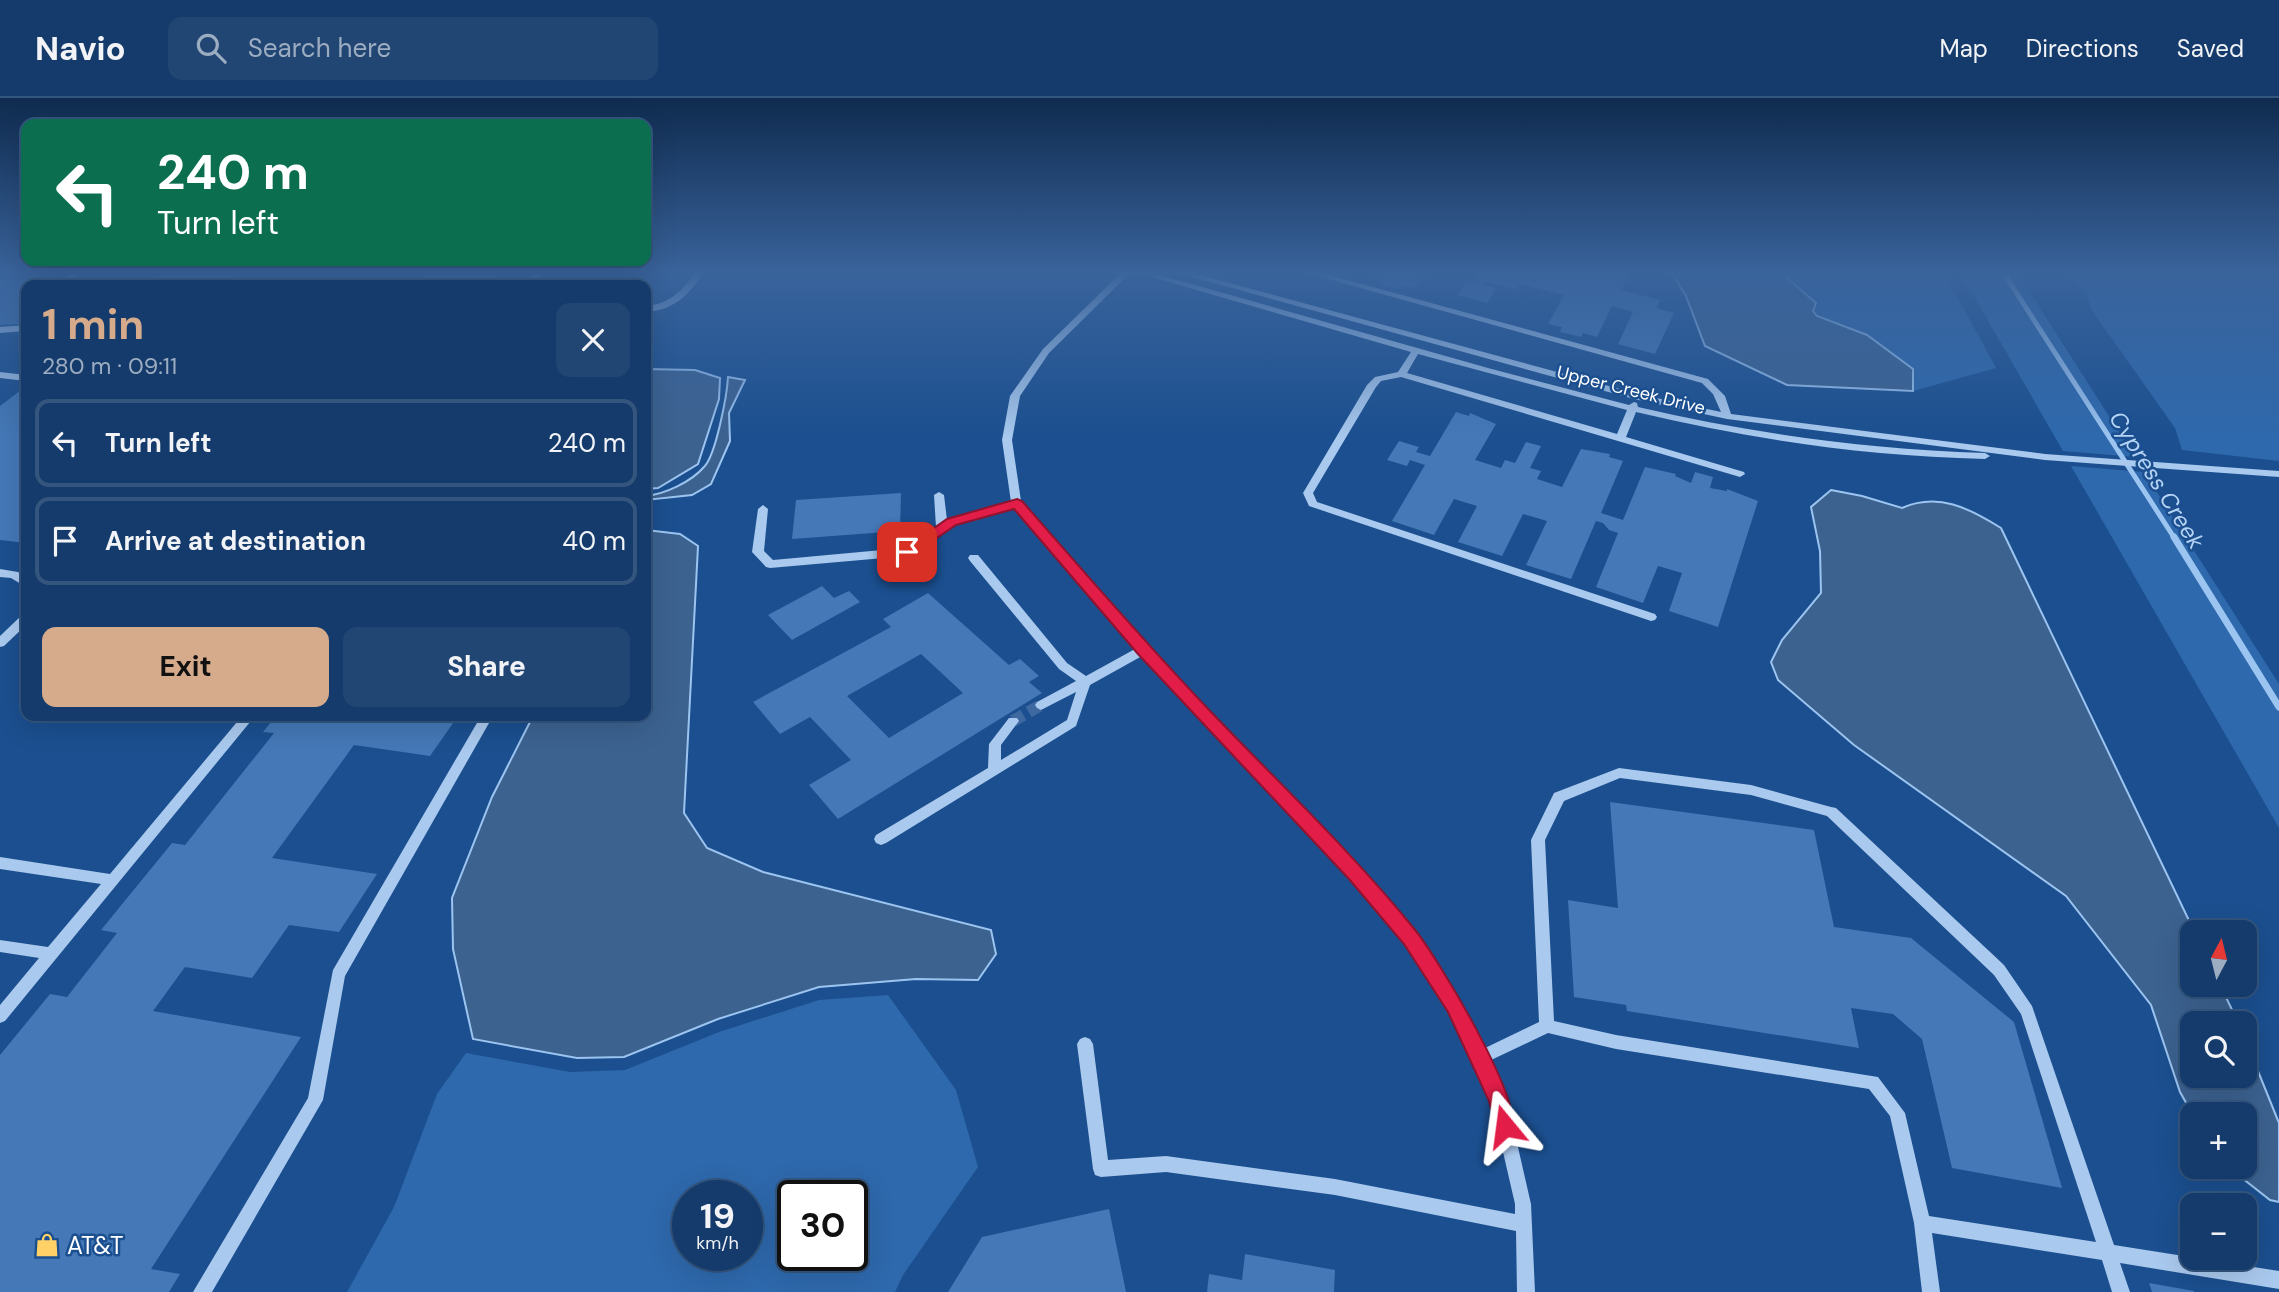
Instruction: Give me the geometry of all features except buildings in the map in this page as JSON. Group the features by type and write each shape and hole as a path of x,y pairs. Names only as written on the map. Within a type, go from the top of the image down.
{"street":[{"path":"0,330 21,328"},
{"path":"1070,328 1046,351 1015,396 1007,440 1017,504 1143,650 1355,874 1410,938 1454,1006 1499,1099 1523,1204 1526,1292"},
{"name":"Upper Creek Drive","path":"1334,328 1632,410 1733,432 1830,447 1956,456 2045,457"},
{"name":"Upper Creek Drive","path":"1383,328 1637,397 1727,416 2045,457 2279,474"},
{"path":"1510,328 1705,381 1716,389 1727,416"},
{"path":"1401,374 1416,351"},
{"path":"1651,617 1313,505 1308,494 1372,385 1378,379 1401,374 1740,474"},
{"path":"0,375 21,377"},
{"path":"1621,438 1637,397"},
{"path":"939,495 942,528"},
{"path":"974,558 1063,666 1085,682"},
{"path":"0,573 14,575 21,580"},
{"path":"0,643 21,623"},
{"path":"1041,705 1143,650"},
{"path":"881,839 1072,723 1085,682"},
{"path":"0,1016 245,721"},
{"path":"994,771 995,744 1013,721"},
{"path":"0,863 113,880"},
{"path":"0,946 52,954"},
{"path":"1547,1026 1616,1042 1873,1082 1897,1113 1922,1223 1931,1292"},
{"path":"1085,1044 1101,1169 1166,1164 1335,1187 1524,1224"},
{"path":"2108,1251 2279,1280"}],"lane":[{"path":"763,509 758,552 770,564 907,552 951,522 1017,504"},
{"path":"202,1292 315,1100 338,975 484,721"},
{"path":"1480,1058 1547,1026 1538,840 1559,797 1619,773 1751,790 1831,813 1999,970 2027,1011 2121,1292"},
{"path":"1922,1223 2108,1251"}],"shaded area":[{"path":"1698,328 1848,328 1867,335 1913,369 1913,391 1787,385 1705,346"},
{"path":"1847,328 1974,328 1996,368 1913,391 1913,369 1867,335"},
{"path":"1992,328 2053,328 2135,457 2063,451"},
{"path":"2104,328 2279,328 2279,461 2182,450 2175,428"},
{"path":"651,369 695,370 720,378 719,399 698,464 658,488 651,489"},
{"path":"728,377 745,380 729,413 730,441 711,484 692,495 651,499 651,495 685,482 704,467 713,450"},
{"path":"2071,466 2144,472 2279,684 2279,828"},
{"path":"1831,490 1902,508 1915,503 1941,502 1977,514 2001,528 2189,920 2180,920 2180,998 2226,998 2233,1011 2180,1011 2180,1088 2257,1088 2257,1069 2279,1123 2279,1202 2270,1200 2243,1179 2257,1179 2257,1102 2186,1102 2180,1092 2151,1005 2066,896 1854,745 1778,680 1771,662 1782,640 1821,593 1820,551 1811,507"},
{"path":"651,531 680,534 698,546 684,813 707,848 763,872 991,930 996,954 978,980 916,979 819,987 718,1019 624,1057 577,1058 473,1039 453,949 452,898 492,797 530,721 651,721"},
{"path":"888,995 956,1090 978,1167 903,1275 895,1292 347,1292 394,1207 437,1094 466,1053 570,1072 625,1070 719,1032 819,1000"}],"waterway":[{"name":"Cypress Creek","path":"2039,328 2175,539"},
{"name":"Cypress Creek","path":"2174,537 2279,707"}],"tunnel":[{"path":"1013,721 1041,705"}],"place":[{"name":"AT&T","path":"47,1245"}],"route":[{"path":"907,552 951,522 1017,504 1143,650 1355,874 1410,938 1454,1006 1499,1099 1505,1126"}]}
